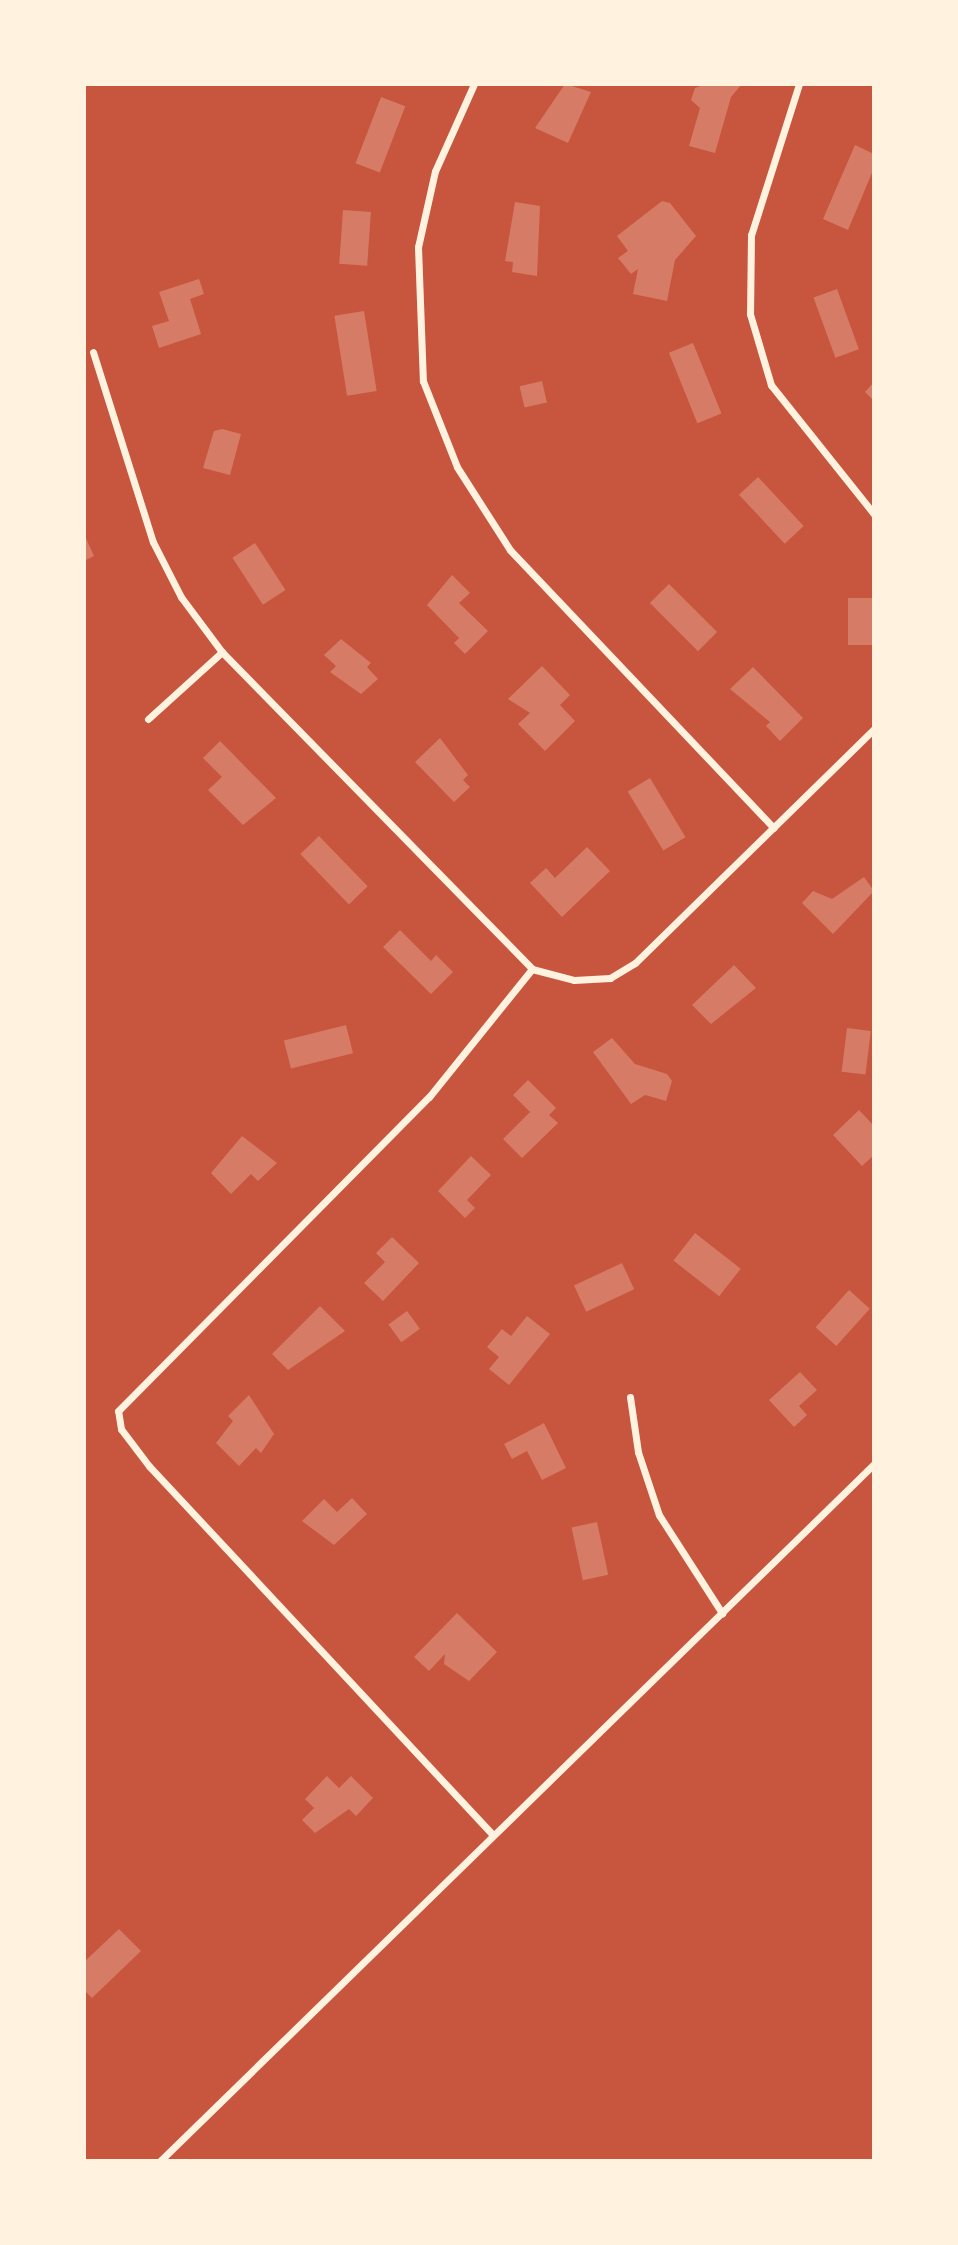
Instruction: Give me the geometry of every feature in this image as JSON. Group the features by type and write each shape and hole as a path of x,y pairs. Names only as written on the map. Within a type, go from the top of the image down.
{"street":[{"path":"474,84 435,171 418,247 423,381 457,467 510,550 774,828"},
{"path":"799,84 751,235 750,314 771,385 874,514"},
{"path":"93,352 153,542 222,652 532,969 574,981 618,973 697,907 874,729"},
{"path":"148,719 222,652"},
{"path":"493,1835 149,1466 121,1429 118,1410 429,1097 532,969"},
{"path":"630,1397 638,1452 659,1515 722,1613"},
{"path":"160,2161 874,1464"}],"building":[{"path":"565,84 591,92 568,143 535,128"},
{"path":"707,84 742,84 731,97 715,153 689,146 700,108 691,100 695,88"},
{"path":"381,97 405,106 380,173 356,163"},
{"path":"855,145 874,154 874,168 848,230 823,219"},
{"path":"662,201 670,203 696,236 675,260 667,301 633,294 638,269 631,274 618,258 628,251 617,236"},
{"path":"515,202 540,206 537,276 512,272 513,262 505,261"},
{"path":"343,210 371,212 367,266 339,264"},
{"path":"199,279 204,294 190,299 201,334 159,348 152,326 169,321 159,292"},
{"path":"837,289 859,349 835,358 814,298"},
{"path":"364,311 377,391 347,396 334,316"},
{"path":"693,343 721,413 697,423 669,353"},
{"path":"542,381 547,402 525,408 520,386"},
{"path":"874,382 874,401 865,392"},
{"path":"222,429 241,434 230,475 203,468 214,431"},
{"path":"758,477 804,526 785,544 739,495"},
{"path":"84,534 94,556 84,561"},
{"path":"255,543 285,590 263,605 232,558"},
{"path":"452,575 470,593 459,603 488,631 465,654 454,643 459,638 427,605"},
{"path":"669,584 717,632 698,651 650,603"},
{"path":"848,598 874,598 874,645 848,645"},
{"path":"341,639 371,663 367,667 378,679 361,694 330,672 336,666 324,655"},
{"path":"542,666 570,695 560,705 575,721 545,751 518,724 530,713 508,699"},
{"path":"753,667 803,718 780,741 766,726 770,722 730,689"},
{"path":"440,738 468,775 463,780 470,787 454,802 415,762"},
{"path":"220,741 276,798 243,825 208,790 222,777 203,758"},
{"path":"650,778 686,837 663,851 628,791"},
{"path":"319,836 368,886 349,904 300,854"},
{"path":"587,847 610,871 562,917 530,883 546,868 555,878"},
{"path":"864,877 874,891 833,934 802,903 813,891 832,899"},
{"path":"400,930 431,961 436,955 453,972 431,994 383,947"},
{"path":"734,965 756,988 711,1024 692,1005"},
{"path":"346,1025 353,1053 291,1069 284,1040"},
{"path":"847,1028 871,1031 865,1075 842,1072"},
{"path":"612,1038 635,1064 667,1074 672,1081 666,1101 645,1095 631,1104 593,1052"},
{"path":"528,1080 556,1108 549,1115 558,1123 522,1158 503,1139 530,1112 513,1095"},
{"path":"859,1110 874,1126 874,1155 862,1166 833,1135"},
{"path":"242,1136 277,1163 258,1181 251,1174 231,1194 211,1173"},
{"path":"471,1156 491,1175 467,1200 475,1208 465,1218 438,1191"},
{"path":"695,1233 741,1269 719,1296 673,1261"},
{"path":"392,1237 419,1263 383,1301 364,1283 385,1262 376,1253"},
{"path":"622,1263 634,1289 586,1312 574,1285"},
{"path":"849,1290 870,1309 836,1346 816,1327"},
{"path":"320,1306 345,1331 288,1370 272,1354"},
{"path":"407,1311 420,1329 401,1342 388,1325"},
{"path":"527,1316 550,1334 509,1385 489,1369 499,1357 487,1347 502,1329 511,1336"},
{"path":"800,1372 817,1390 799,1406 807,1415 794,1427 769,1400"},
{"path":"249,1395 274,1434 261,1453 256,1448 239,1466 216,1443 233,1421 228,1416"},
{"path":"544,1423 566,1468 542,1480 527,1451 512,1459 504,1444"},
{"path":"352,1498 367,1514 334,1545 302,1521 324,1499 337,1512"},
{"path":"597,1522 608,1575 583,1580 572,1527"},
{"path":"457,1613 497,1652 469,1681 444,1664 445,1654 429,1671 414,1657"},
{"path":"327,1776 339,1788 351,1776 373,1798 356,1816 349,1809 315,1833 302,1820 314,1808 305,1799"},
{"path":"119,1929 141,1951 92,1998 84,1990 84,1962"}]}
